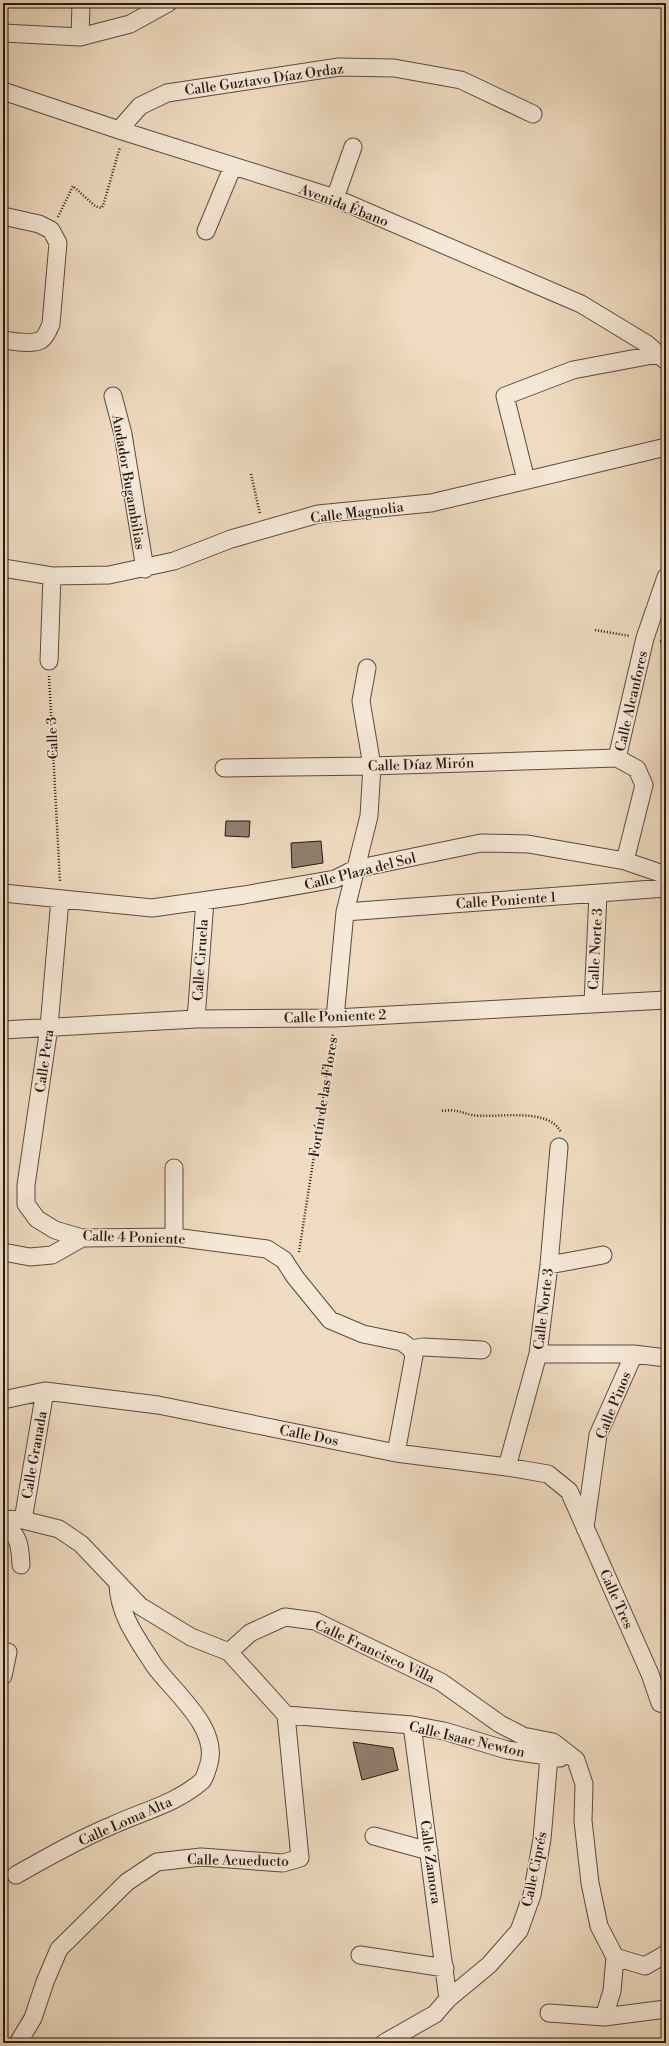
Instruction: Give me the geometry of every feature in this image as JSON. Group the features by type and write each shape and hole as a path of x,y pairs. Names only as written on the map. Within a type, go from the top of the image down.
{"street":[{"path":"80,37 81,3"},
{"path":"3,33 80,37 130,24 146,9 168,3"},
{"name":"Calle Guztavo Díaz Ordaz","path":"119,130 140,106 167,94 340,67 394,68 461,80 533,114"},
{"name":"Avenida Ébano","path":"3,91 119,130 336,198 581,304 647,344 662,357"},
{"path":"336,198 353,147"},
{"path":"206,231 233,166"},
{"path":"3,216 39,224 51,230 58,243 51,324 42,339 35,342 3,340"},
{"path":"526,480 505,396 573,370 662,357"},
{"name":"Andador Bugambilias","path":"113,396 123,434 145,569"},
{"name":"Calle Magnolia","path":"3,568 52,576 109,576 145,569 174,561 231,539 318,514 431,503 666,447"},
{"path":"49,661 52,576"},
{"name":"Calle Alcanfores","path":"625,861 644,785 637,769 617,758 645,638 666,577"},
{"name":"Fortín de las Flores","path":"335,1018 345,912 369,816 372,766 361,701 367,668"},
{"name":"Calle Díaz Mirón","path":"224,768 372,766 617,758"},
{"name":"Calle Plaza del Sol","path":"3,893 152,908 336,880 355,869 481,843 528,844 625,861 666,875"},
{"name":"Calle Poniente 1","path":"345,912 666,888"},
{"name":"Calle Norte 3","path":"593,1003 598,894"},
{"name":"Calle Pera","path":"37,1219 26,1204 26,1184 49,1027 60,899"},
{"name":"Calle Ciruela","path":"196,1018 205,901"},
{"name":"Calle Poniente 2","path":"3,1030 196,1018 335,1018 666,1000"},
{"name":"Calle Norte 3","path":"508,1467 538,1354 549,1265 560,1147"},
{"path":"174,1168 174,1237"},
{"name":"Calle 4 Poniente","path":"37,1219 55,1230 82,1238 174,1237 267,1249 284,1260 295,1277 330,1320 363,1334 402,1342 411,1349"},
{"path":"3,1252 30,1257 52,1255 82,1238"},
{"path":"549,1265 603,1255"},
{"path":"396,1453 414,1356 411,1349 423,1347 482,1350"},
{"path":"538,1354 634,1354 666,1358"},
{"name":"Calle Pinos","path":"585,1528 598,1436 634,1354"},
{"path":"3,1400 45,1391"},
{"name":"Calle Dos","path":"45,1391 158,1405 396,1453 508,1467 548,1474 569,1491"},
{"name":"Calle Granada","path":"23,1520 45,1391"},
{"name":"Calle Tres","path":"569,1491 650,1674 660,1703 666,1704"},
{"path":"3,1519 23,1520 59,1528 80,1544 140,1606 191,1637 229,1652 286,1715"},
{"path":"3,1525 11,1530 18,1538 21,1565"},
{"name":"Calle Loma Alta","path":"16,1875 75,1842 107,1827 170,1803 203,1780 210,1761 209,1744 200,1722 179,1693 155,1666 123,1614 118,1597 118,1583"},
{"name":"Calle Francisco Villa","path":"229,1652 250,1633 285,1617 315,1621 441,1682 500,1724 523,1736 553,1742 576,1760"},
{"path":"3,1676 8,1652"},
{"name":"Calle Isaac Newton","path":"286,1715 412,1725 444,1731 508,1750 576,1760"},
{"name":"Calle Acueducto","path":"18,2043 33,2018 45,1982 59,1949 127,1882 157,1862 201,1857 283,1863 300,1858 286,1715"},
{"name":"Calle Zamora","path":"412,1725 448,1998"},
{"name":"Calle Ciprés","path":"384,2043 435,2014 448,1998 489,1965 519,1931 532,1895 542,1839 549,1757"},
{"path":"576,1760 584,1784 583,1821 590,1883 599,1926 615,1957 612,1991 604,2017"},
{"path":"374,1836 429,1851"},
{"path":"615,1957 645,1966 666,1954"},
{"path":"360,1955 444,1968"},
{"path":"549,2013 604,2017 666,2009"}],"path":[{"path":"51,230 73,186 95,206 101,208 103,206 120,149 119,130"},
{"path":"250,474 263,530"},
{"name":"Calle 3","path":"49,661 60,899"},
{"name":"Fortín de las Flores","path":"295,1277 335,1018"},
{"path":"442,1111 456,1109 472,1115 530,1115 552,1123 561,1130 562,1139 560,1147"}],"building":[{"path":"226,821 250,821 249,837 225,836"},
{"path":"321,841 323,863 292,868 291,843"},
{"path":"353,1742 393,1748 398,1770 362,1780"}]}
